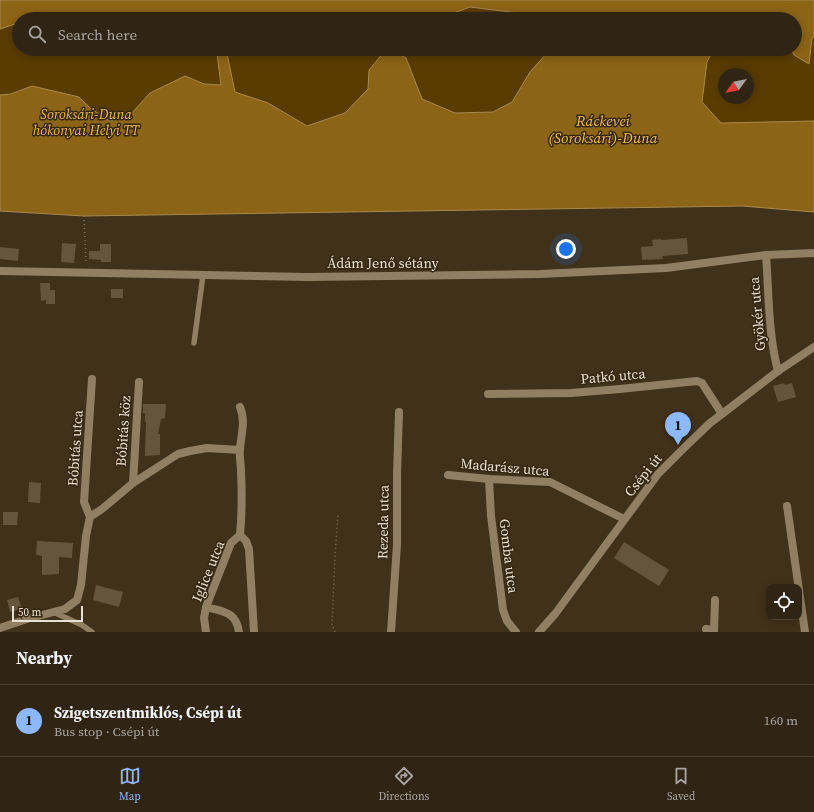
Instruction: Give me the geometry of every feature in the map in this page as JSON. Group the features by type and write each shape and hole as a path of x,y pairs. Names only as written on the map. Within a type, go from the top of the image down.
{"street":[{"name":"Ádám Jenő sétány","path":"0,271 315,277 540,274 666,268 766,255 814,253"},
{"name":"Gyökér utca","path":"766,255 770,323 774,357 778,371"},
{"name":"Csépi út","path":"539,632 555,614 658,474 697,435 722,414 778,371 814,347"},
{"name":"Bóbitás utca","path":"90,518 84,502 92,379"},
{"name":"Patkó utca","path":"488,394 571,393 697,381 702,383 722,414"},
{"name":"Bóbitás köz","path":"133,483 139,382"},
{"name":"Iglice utca","path":"206,632 204,618 206,607 231,543 240,536 242,515 240,450 243,427 240,407"},
{"name":"Rezeda utca","path":"391,632 398,545 396,474 399,412"},
{"name":"Bóbitás köz","path":"90,518 133,483 178,454 207,448 240,450"},
{"name":"Madarász utca","path":"448,475 550,482 624,519"},
{"name":"Gomba utca","path":"489,479 491,516 503,610 507,621 516,632"},
{"path":"787,506 806,632"},
{"path":"0,628 65,609 76,600 81,585 86,536 90,518"},
{"path":"240,536 246,541 249,549 254,632"},
{"path":"711,630 715,600"},
{"path":"206,607 232,615 237,621 240,632"}],"lane":[{"path":"194,343 203,275"},
{"path":"53,612 82,625 92,632"}],"path":[{"path":"84,216 86,272"},
{"path":"335,632 332,625 338,514"}],"green space":[{"name":"Ráckevei (Soroksári)-Duna","path":"0,0 814,0 814,212 742,206 0,191"}],"water":[{"path":"0,0 814,0 814,37 812,38 809,64 796,56 802,56 802,12 511,12 470,7 457,12 12,12 12,25 0,29"},
{"name":"Ráckevei (Soroksári)-Duna","path":"217,56 227,56 235,92 268,103 307,126 345,113 368,89 369,70 381,56 402,56 406,58 422,99 455,113 493,112 512,102 530,72 544,56 710,56 707,62 702,102 721,123 814,121 814,212 742,206 84,216 0,211 0,95 11,94 32,86 79,97 90,108 110,121 130,115 150,93 185,76 204,84 221,85"}],"building":[{"path":"687,238 688,254 662,256 663,259 642,260 641,247 653,246 652,240"},
{"path":"62,243 76,244 74,263 61,262"},
{"path":"100,244 111,244 111,262 101,262 101,260 89,259 89,251 100,251"},
{"path":"0,247 19,249 18,261 0,259"},
{"path":"40,283 50,283 50,290 55,290 55,304 46,304 46,300 41,301"},
{"path":"111,289 123,289 123,298 111,298"},
{"path":"784,383 785,385 792,383 796,397 778,402 773,386"},
{"path":"143,404 166,404 165,418 161,419 158,434 160,434 160,455 145,456 146,422 145,413 143,413"},
{"path":"29,482 41,483 40,503 28,502"},
{"path":"3,512 18,512 17,525 3,525"},
{"path":"37,541 73,543 72,558 59,557 59,574 42,575 42,556 36,555"},
{"path":"624,542 669,570 659,586 614,558"},
{"path":"96,585 123,592 119,607 93,600"},
{"path":"18,597 22,609 10,612 7,600"}],"place":[{"name":"Szigetszentmiklós, Csépi út","path":"678,445"}],"park label":[{"name":"Soroksári-Duna hókonyai Helyi TT","path":"86,122"}]}
